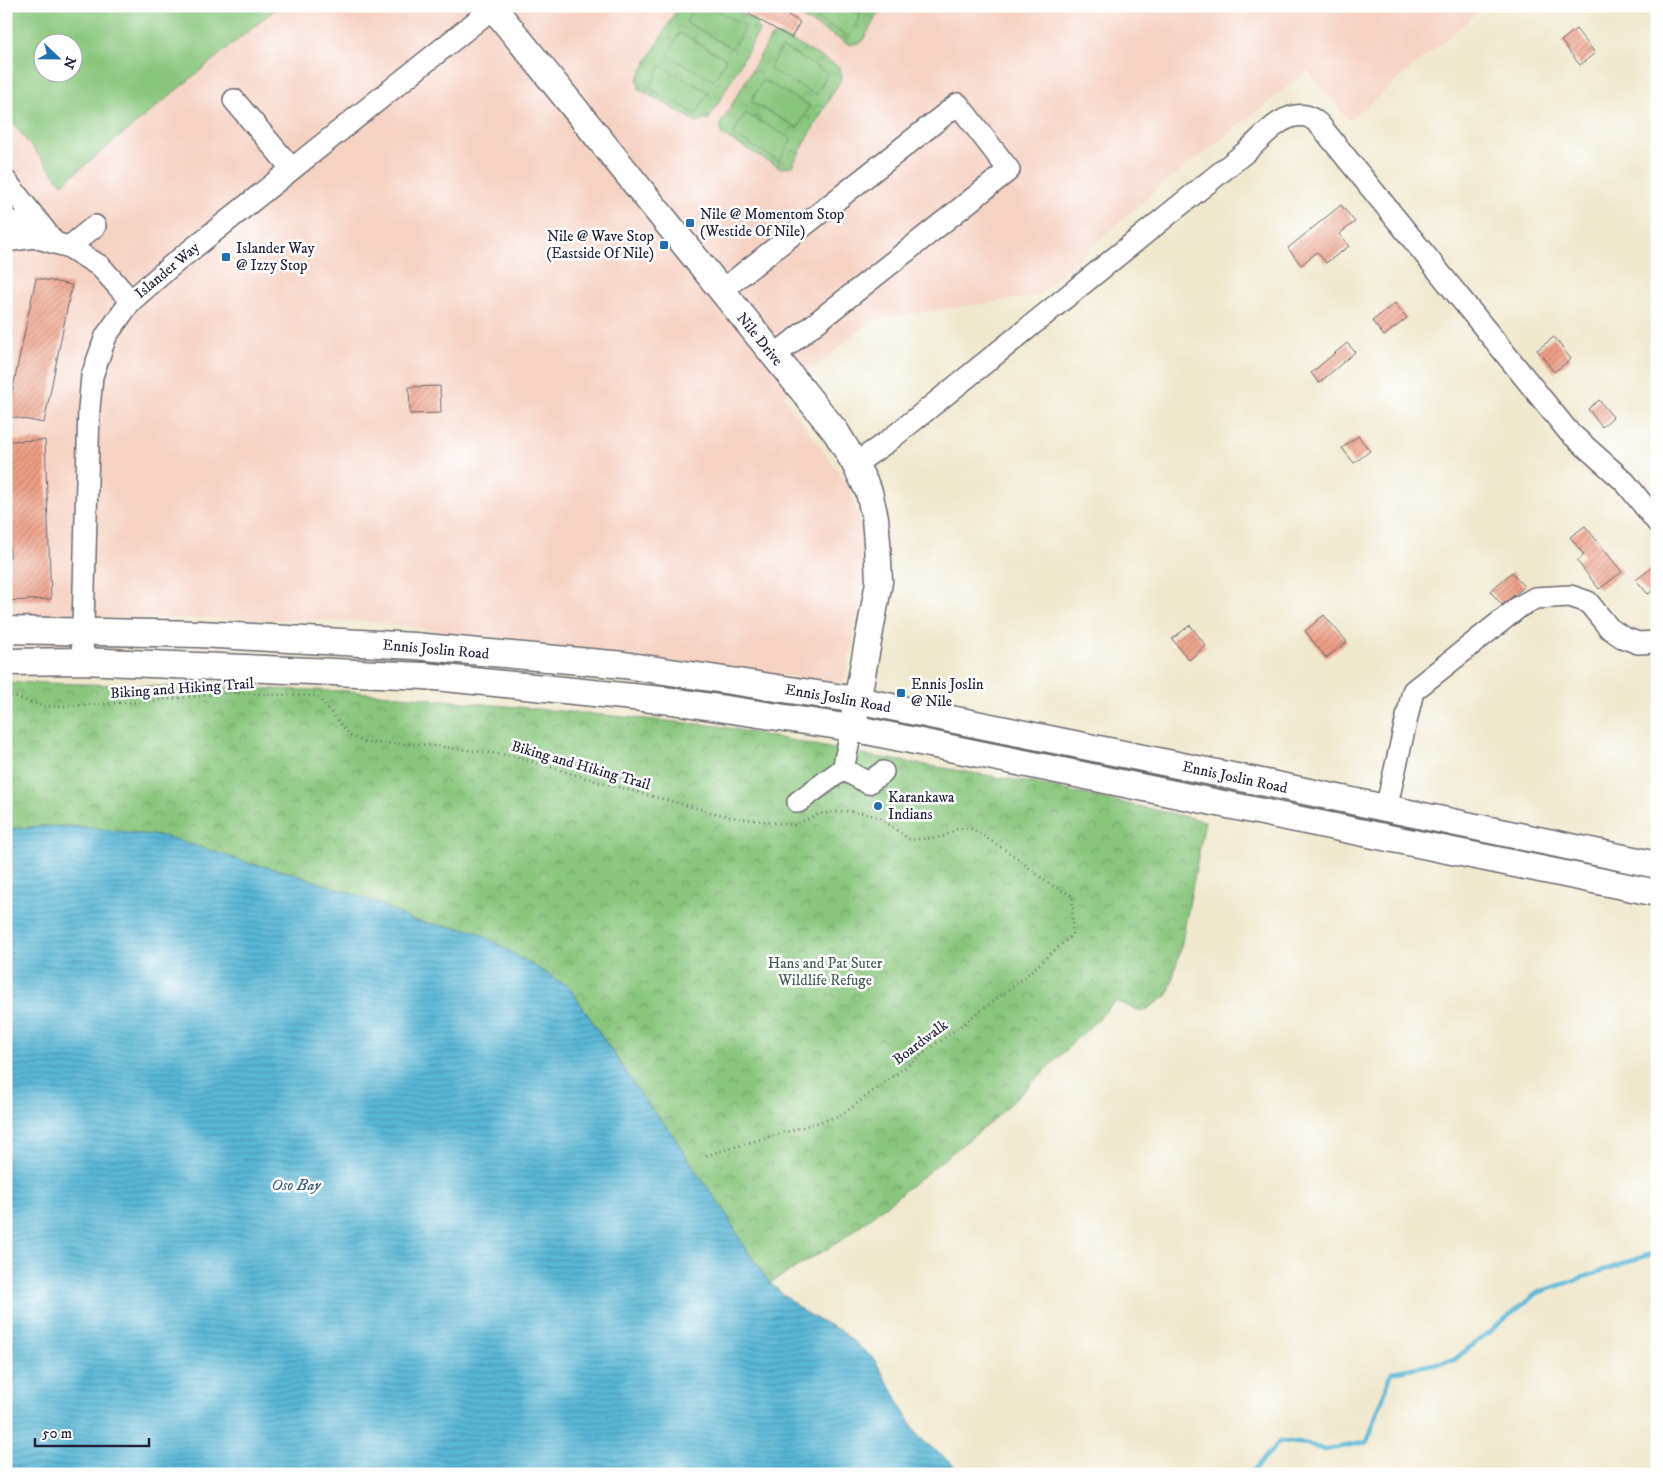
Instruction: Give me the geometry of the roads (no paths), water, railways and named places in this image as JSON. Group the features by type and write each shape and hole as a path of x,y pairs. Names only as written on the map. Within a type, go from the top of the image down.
{"main road":[{"name":"Nile Drive","path":"493,7 836,432 869,492 875,518 879,582 852,728"},
{"name":"Ennis Joslin Road","path":"6,630 200,634 424,647 624,666 857,700 1657,865"},
{"name":"Ennis Joslin Road","path":"6,662 82,660 425,676 672,701 852,728 1657,893"},
{"path":"1380,836 1386,809"}],"street":[{"name":"Islander Way","path":"82,660 89,409 92,376 106,336 130,301 493,7"},
{"path":"234,100 292,169"},
{"path":"721,291 958,104 1009,170 774,356"},
{"path":"855,464 887,442 1247,151 1282,120 1294,116 1308,116 1319,124 1568,431 1625,482 1657,522"},
{"path":"6,181 62,244"},
{"path":"6,222 14,222 18,227 13,240 34,237 62,244 100,266 130,301"},
{"path":"62,244 95,226"},
{"path":"1386,809 1414,691 1519,608 1535,598 1570,596 1588,602 1609,628 1622,637 1638,643 1657,642"},
{"path":"798,802 843,770 852,728"},
{"path":"843,770 868,784 884,772"}],"water":[{"name":"Oso Bay","path":"40,826 83,827 168,837 249,863 292,873 373,901 415,921 476,931 569,987 643,1098 673,1135 696,1172 723,1208 744,1247 770,1283 804,1312 841,1331 874,1359 919,1437 953,1465 960,1474 6,1474 6,830"}],"waterway":[{"path":"1250,1474 1280,1441 1307,1444 1325,1450 1367,1442 1392,1372 1454,1360 1537,1293 1657,1252"}],"place":[{"name":"Nile @ Momentom Stop (Westide Of Nile)","path":"690,223"},
{"name":"Nile @ Wave Stop (Eastside Of Nile)","path":"664,245"},
{"name":"Islander Way @ Izzy Stop","path":"226,257"},
{"name":"Ennis Joslin @ Nile","path":"901,693"},
{"name":"Karankawa Indians","path":"878,806"}],"park label":[{"name":"Hans and Pat Suter Wildlife Refuge","path":"825,972"}]}
